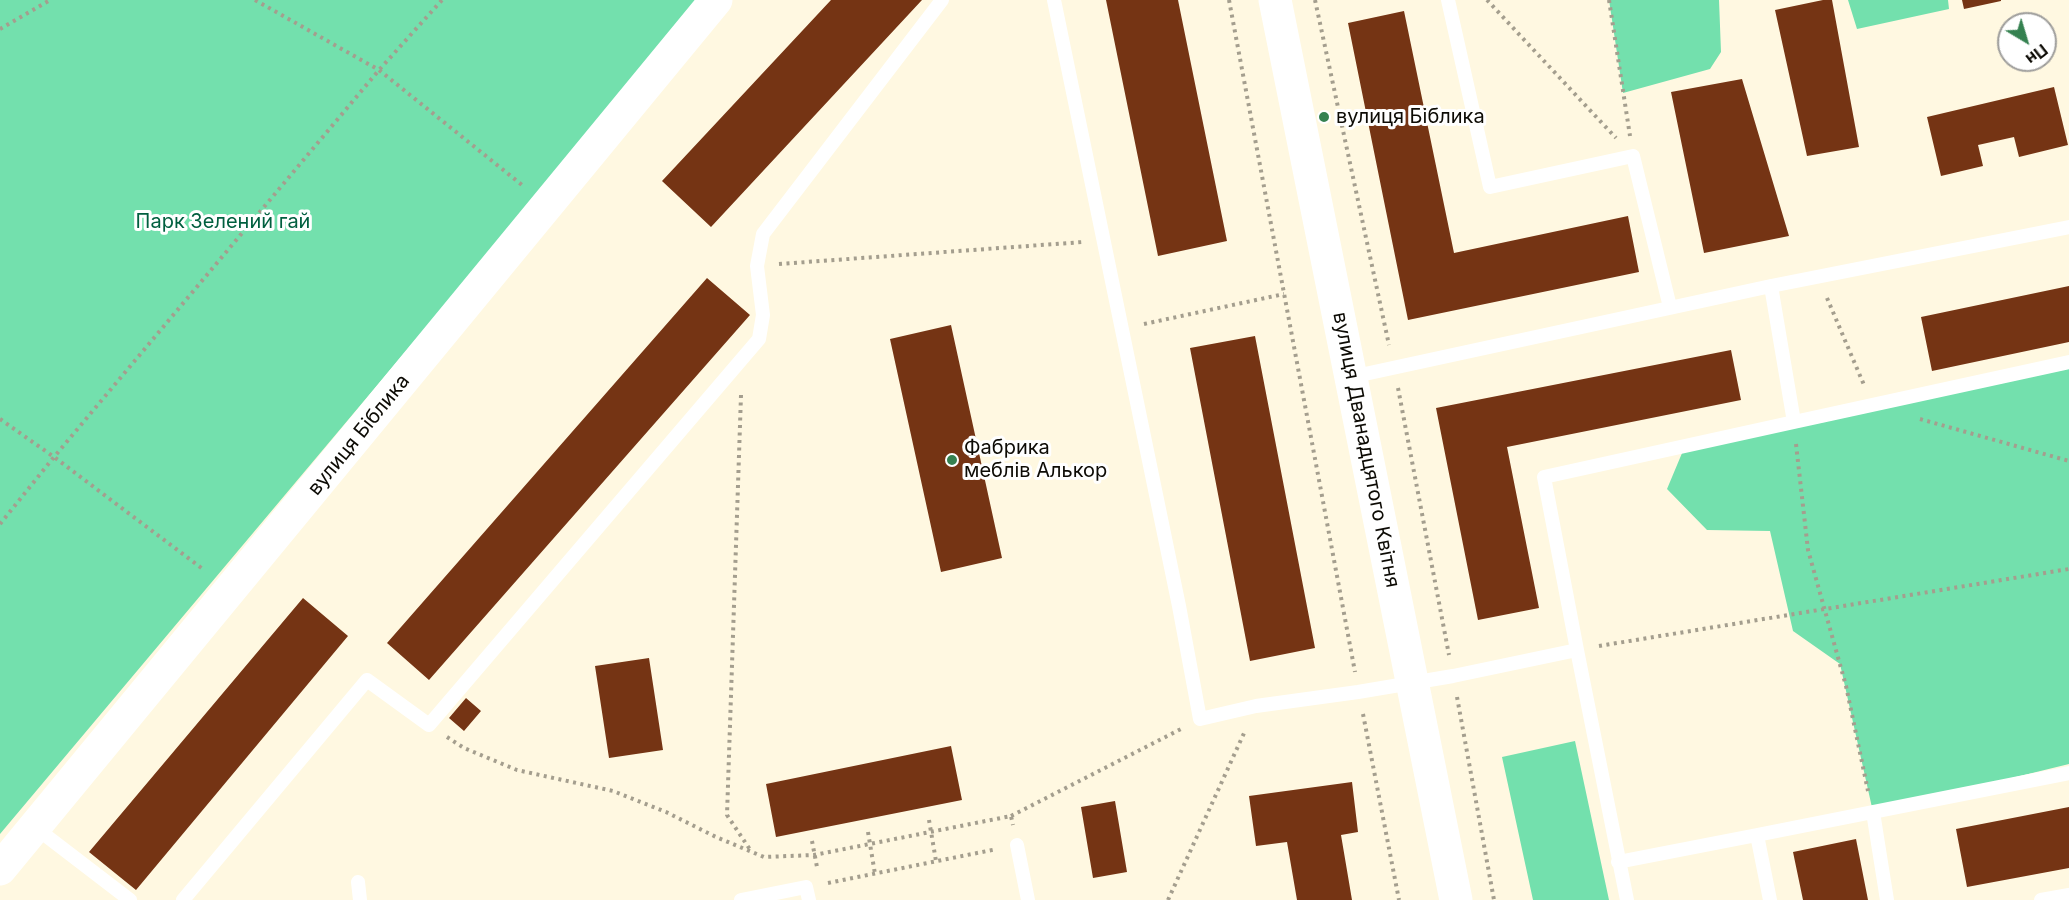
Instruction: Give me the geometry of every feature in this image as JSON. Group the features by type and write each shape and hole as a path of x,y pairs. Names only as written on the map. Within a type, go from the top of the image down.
{"street":[{"name":"вулиця Біблика","path":"0,869 716,0"},
{"name":"вулиця Дванадцятого Квітня","path":"1275,0 1456,900"}],"lane":[{"path":"183,900 367,680 429,725 759,339 764,315 757,266 763,234 942,0"},
{"path":"1054,0 1179,606 1200,719 1256,706 1453,676 1577,650"},
{"path":"1448,0 1490,187 1633,156 1670,307"},
{"path":"1351,376 1771,286 2069,227"},
{"path":"1771,286 1794,422"},
{"path":"1627,900 1544,477 2069,362"},
{"path":"1618,862 2069,773"},
{"path":"1873,812 1887,900"},
{"path":"36,828 130,900"},
{"path":"1757,834 1770,900"},
{"path":"1017,845 1028,900"},
{"path":"358,882 360,900"},
{"path":"741,900 808,894"},
{"path":"2041,900 2069,895"}],"path":[{"path":"0,29 50,0"},
{"path":"255,0 379,70 528,190"},
{"path":"0,524 379,70 442,0"},
{"path":"1229,0 1399,900"},
{"path":"1315,0 1394,368 1494,900"},
{"path":"1487,0 1633,156"},
{"path":"1609,0 1633,156"},
{"path":"757,266 1103,241"},
{"path":"1121,329 1284,294"},
{"path":"741,391 727,815 752,852"},
{"path":"0,419 207,572"},
{"path":"1794,422 1808,550 1846,686 1873,812"},
{"path":"1577,650 2069,569"},
{"path":"1168,900 1256,706"},
{"path":"429,725 464,748 517,770 613,791 666,812 716,837 764,857 814,855 1011,816 1200,719"},
{"path":"808,894 820,884 1017,845 1011,816"},
{"path":"929,820 936,861"},
{"path":"868,832 875,874"},
{"path":"812,841 820,884"}],"green space":[{"name":"Парк Зелений гай","path":"0,0 701,0 0,834"},
{"path":"1609,0 1719,0 1721,52 1710,69 1623,93"},
{"path":"1848,0 1948,0 1949,9 1857,29"},
{"path":"2069,362 2069,764 1873,812 1840,664 1793,631 1770,531 1707,530 1667,489 1685,446"},
{"path":"1575,741 1609,900 1533,900 1502,757"}],"building":[{"path":"831,0 922,0 711,227 662,181"},
{"path":"1106,0 1178,0 1227,241 1158,256"},
{"path":"1832,0 1859,147 1807,156 1775,10"},
{"path":"1962,0 2001,0 2001,1 1964,9"},
{"path":"1404,11 1454,253 1628,216 1639,272 1408,320 1348,23"},
{"path":"1742,79 1789,236 1704,253 1671,92"},
{"path":"2054,87 2068,145 2019,157 2014,137 1978,145 1983,166 1941,176 1927,117"},
{"path":"707,278 750,315 429,680 387,643"},
{"path":"2069,286 2069,342 1932,371 1921,317"},
{"path":"951,325 1002,558 941,572 890,339"},
{"path":"1255,336 1315,648 1250,661 1190,348"},
{"path":"1731,350 1741,400 1507,447 1539,608 1478,620 1436,408"},
{"path":"303,598 348,636 136,890 89,852"},
{"path":"649,658 663,750 609,758 595,666"},
{"path":"466,698 481,711 464,731 449,718"},
{"path":"951,746 962,800 776,837 766,784"},
{"path":"1352,782 1358,832 1341,835 1352,900 1297,900 1287,842 1256,846 1249,796"},
{"path":"1115,801 1127,872 1093,878 1081,807"},
{"path":"2069,807 2069,868 1967,887 1956,829"},
{"path":"1856,839 1868,900 1803,900 1793,852"}],"place":[{"name":"вулиця Біблика","path":"1324,117"},
{"name":"Фабрика меблів Алькор","path":"952,460"}]}
